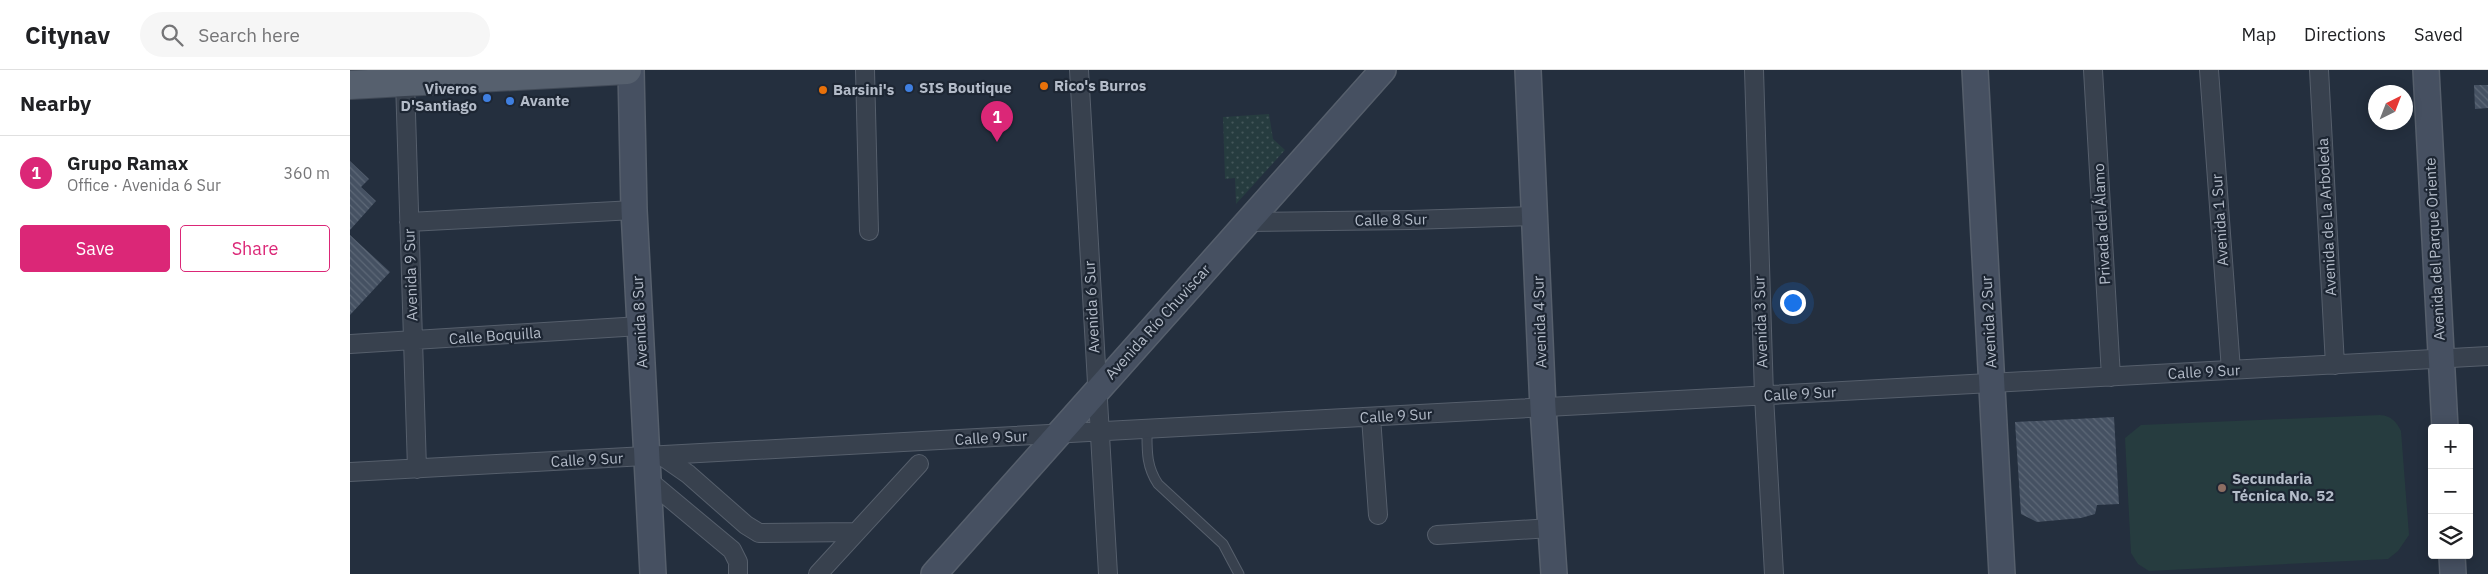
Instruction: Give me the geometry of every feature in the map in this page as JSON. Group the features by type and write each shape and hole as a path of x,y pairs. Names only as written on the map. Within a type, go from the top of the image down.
{"main road":[{"path":"350,85 627,70"}],"street":[{"name":"Avenida 8 Sur","path":"631,70 634,210 640,326 652,464 653,574"},
{"path":"865,70 869,231"},
{"name":"Avenida 6 Sur","path":"1079,70 1108,574"},
{"name":"Avenida Río Chuviscar","path":"934,574 1383,70"},
{"name":"Avenida 4 Sur","path":"1528,70 1536,216 1543,408 1554,574"},
{"name":"Avenida 3 Sur","path":"1754,70 1764,396 1774,574"},
{"name":"Avenida 2 Sur","path":"1975,70 2002,574"},
{"name":"Privada del Álamo","path":"2093,70 2111,377"},
{"name":"Avenida 1 Sur","path":"2209,70 2231,370"},
{"name":"Avenida de La Arboleda","path":"2319,70 2335,365"},
{"name":"Avenida del Parque Oriente","path":"2426,70 2445,424"},
{"name":"Avenida 9 Sur","path":"405,81 416,469"},
{"path":"409,222 634,210"},
{"name":"Calle 8 Sur","path":"1248,222 1536,216"},
{"name":"Calle Boquilla","path":"350,344 640,326"},
{"name":"Calle 9 Sur","path":"350,472 652,464 1058,434 2488,356"},
{"path":"1371,417 1378,515"},
{"path":"652,464 688,474 746,525 759,533 856,532"},
{"path":"652,464 732,550 738,562 738,574"},
{"path":"818,574 919,464"},
{"path":"1437,535 1552,528"},
{"path":"2452,559 2452,574"}],"lane":[{"path":"1147,429 1147,464 1150,473 1158,484 1223,544 1239,574"}],"green space":[{"path":"1269,114 1273,139 1285,150 1236,204 1235,178 1225,179 1223,117"},
{"path":"2380,415 2393,420 2401,431 2409,535 2398,551 2388,559 2149,571 2138,564 2131,553 2125,438 2141,425"}],"building":[{"path":"2474,85 2488,85 2488,108 2475,109"},
{"path":"350,161 369,179 361,187 376,201 350,230"},
{"path":"350,235 390,272 350,315"},
{"path":"2114,417 2119,504 2097,505 2095,514 2081,518 2037,522 2021,514 2015,422"}],"place":[{"name":"Rico's Burros","path":"1044,86"},
{"name":"SIS Boutique","path":"909,88"},
{"name":"Barsini's","path":"823,90"},
{"name":"Viveros D'Santiago","path":"487,98"},
{"name":"Avante","path":"510,101"},
{"name":"Grupo Ramax","path":"997,142"},
{"name":"Secundaria Técnica No. 52","path":"2222,488"}]}
